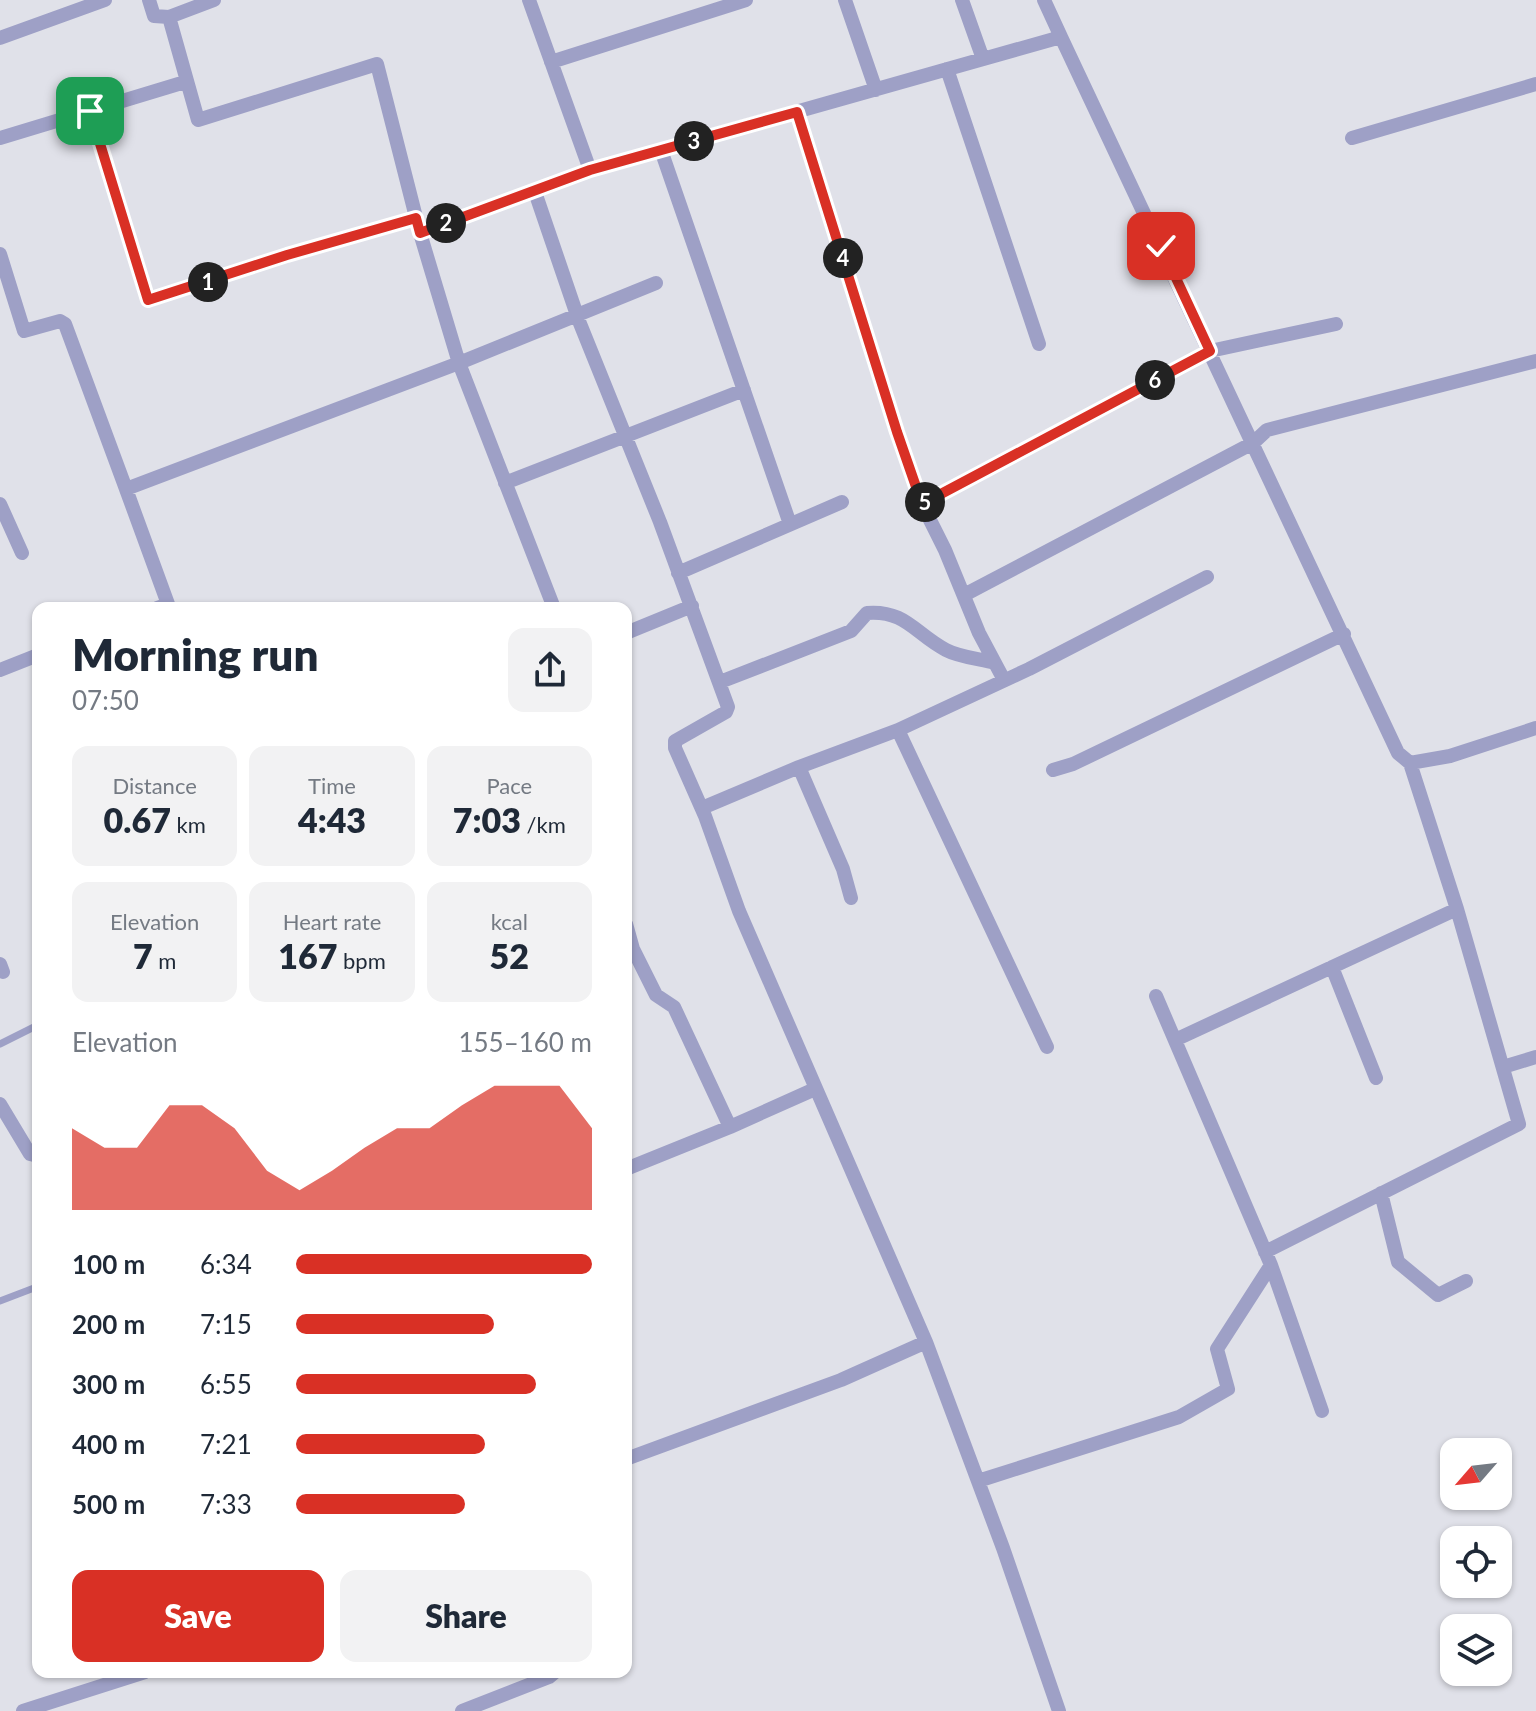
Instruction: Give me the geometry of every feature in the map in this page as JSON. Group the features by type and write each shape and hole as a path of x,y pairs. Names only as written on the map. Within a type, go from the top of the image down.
{"street":[{"path":"0,38 105,0"},
{"path":"149,0 154,16 169,17 214,0"},
{"path":"529,0 590,170"},
{"path":"551,62 746,0"},
{"path":"845,0 876,90"},
{"path":"962,0 983,59"},
{"path":"978,1481 1179,1417 1228,1389 1217,1349 1268,1259 1381,1193 1519,1124 1457,909 1410,763 1398,753 1044,0"},
{"path":"169,17 198,120 377,64 418,226 459,363 552,602"},
{"path":"90,111 148,300 287,255 418,226 535,192 590,170 1061,37"},
{"path":"947,69 1039,344"},
{"path":"0,138 185,82"},
{"path":"1352,138 1536,84"},
{"path":"797,112 922,504 1004,680"},
{"path":"661,150 790,524"},
{"path":"535,192 577,315 692,606 728,707 726,712 675,741 675,748 702,808 739,911 926,1342 1059,1711"},
{"path":"0,254 24,331 60,321 65,324 126,489 163,602"},
{"path":"126,489 459,363 656,283"},
{"path":"922,504 1210,351 1336,324"},
{"path":"964,595 1253,443 1267,430 1536,361"},
{"path":"505,483 744,390"},
{"path":"678,573 842,502"},
{"path":"0,504 22,553"},
{"path":"702,808 898,730 1207,577"},
{"path":"632,631 692,606"},
{"path":"720,682 851,631 867,613 884,612 906,620 949,652 995,663"},
{"path":"1053,770 1073,764 1344,634"},
{"path":"0,670 32,657"},
{"path":"1410,763 1450,756 1536,728"},
{"path":"898,730 1047,1047"},
{"path":"799,767 843,869 851,898"},
{"path":"1175,1040 1457,909"},
{"path":"632,945 656,995 674,1007 730,1127"},
{"path":"1332,967 1376,1078"},
{"path":"1156,996 1268,1259 1322,1411"},
{"path":"1503,1067 1536,1057"},
{"path":"632,1162 730,1127 815,1089"},
{"path":"0,1104 32,1154"},
{"path":"1381,1193 1398,1262 1438,1295 1466,1281"},
{"path":"632,1457 841,1380 926,1342"},
{"path":"23,1711 126,1678"},
{"path":"462,1711 546,1678"}],"lane":[{"path":"0,1044 32,1028"},
{"path":"0,1301 32,1289"}],"route":[{"path":"90,111 148,300 416,218 420,233 590,170 797,112 922,504 1210,351 1161,246"}]}
